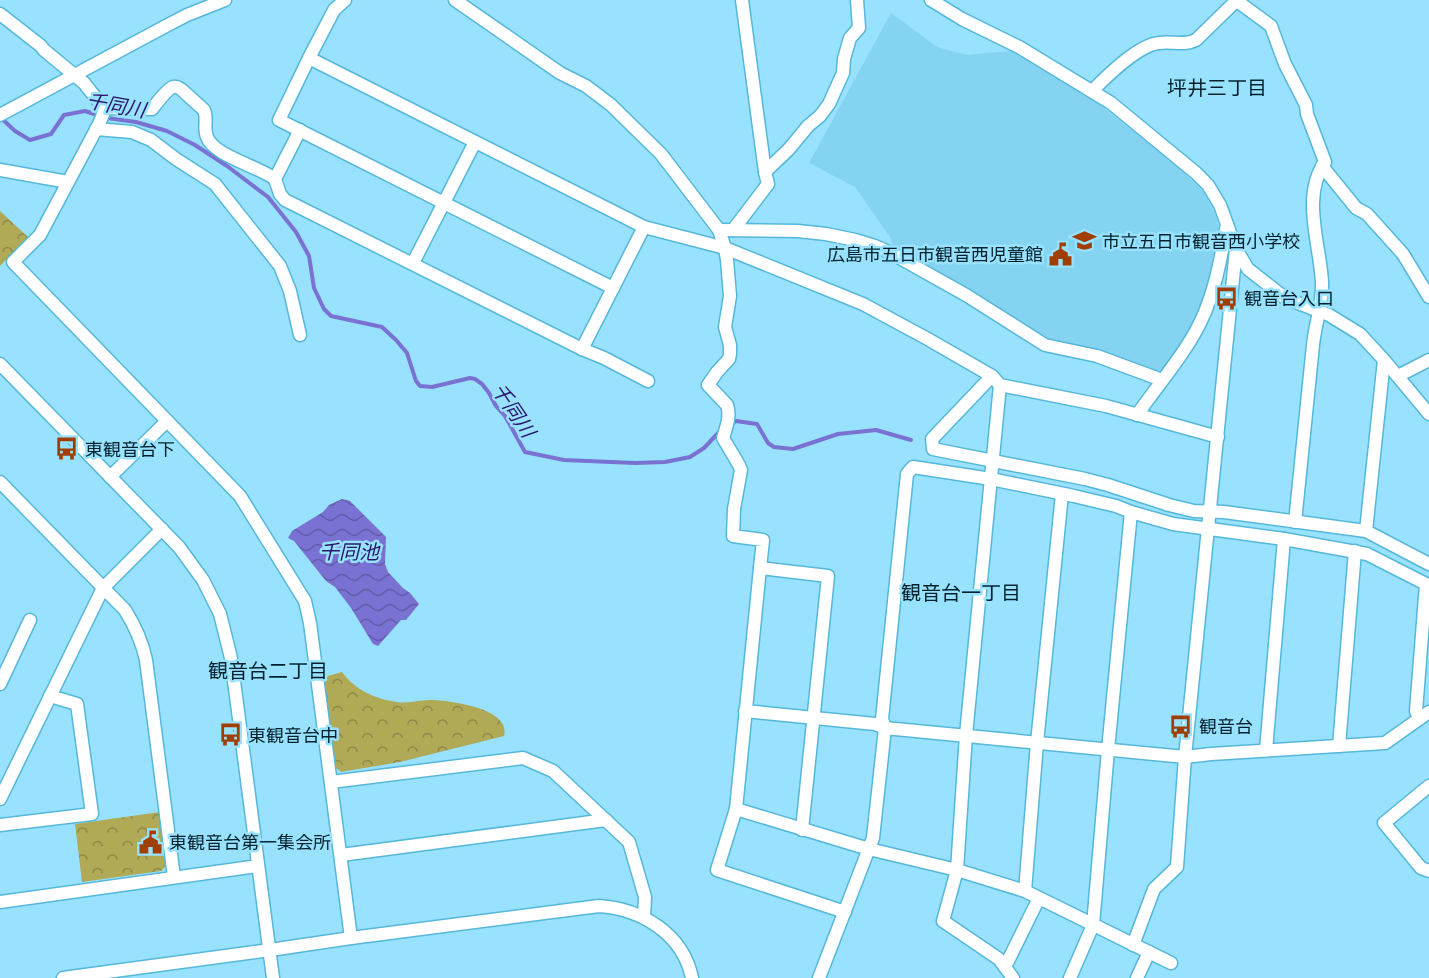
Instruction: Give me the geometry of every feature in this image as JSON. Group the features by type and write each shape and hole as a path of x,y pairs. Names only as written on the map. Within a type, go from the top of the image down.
{"street":[{"path":"0,115 171,23 225,0"},
{"path":"345,0 334,10 279,120 613,288"},
{"path":"455,0 560,73 586,86 611,105 661,154 719,230 725,248 730,296 726,327 730,354 729,359 708,385 729,409 723,438 741,470 734,509 733,536 763,540 736,809 717,870 845,912"},
{"path":"733,230 768,184 742,0"},
{"path":"765,172 829,104 843,73 846,47 859,27 856,0"},
{"path":"931,0 962,19 1019,47 1111,103 1196,173 1208,185 1220,205 1236,249 1248,269 1279,294 1329,315 1360,334 1429,414"},
{"path":"1092,91 1140,50 1156,43 1191,43 1237,1 1271,26 1285,64 1306,105 1307,114 1325,162 1316,183 1314,196 1322,289 1315,328 1295,522"},
{"path":"0,14 84,83 101,118 151,140 215,184 280,266 290,291 300,336"},
{"path":"309,58 644,227 725,248 863,304 996,380 1107,406 1218,437"},
{"path":"101,118 152,109 169,89 178,88 204,110 206,114 205,135 213,146 275,179 280,194 285,200 648,381"},
{"path":"101,118 40,235 13,262 240,496 305,601 310,623 351,938"},
{"path":"275,179 300,130"},
{"path":"413,263 475,142"},
{"path":"1322,166 1356,208 1371,218 1402,254 1429,297"},
{"path":"0,170 68,182"},
{"path":"1137,415 1190,340 1206,310 1227,223"},
{"path":"582,349 644,227"},
{"path":"719,230 776,230 826,234 875,246 966,295 1045,345 1097,356 1162,380"},
{"path":"1134,945 1154,889 1177,867 1185,757 1236,249"},
{"path":"1366,531 1384,360"},
{"path":"1398,376 1429,360"},
{"path":"0,364 178,546 203,580 220,614 231,658 273,978"},
{"path":"996,380 994,461 966,735 957,870 943,921 999,959 1013,978"},
{"path":"996,380 932,439 933,449 1085,479 1194,511 1224,512 1366,531 1429,564"},
{"path":"110,477 167,421"},
{"path":"745,711 875,724 885,728 1185,757 1385,743 1424,716 1416,711 1426,584 1367,554 1354,551 1173,524 1116,506 1062,494 992,479 913,467 907,474 882,719 885,728 873,838 819,978"},
{"path":"0,482 125,610 138,631 143,645 174,877"},
{"path":"1025,891 1037,742 1062,494"},
{"path":"1070,978 1094,925 1131,512"},
{"path":"0,799 103,588 162,529"},
{"path":"1266,750 1284,539"},
{"path":"1339,746 1354,551"},
{"path":"760,568 828,576 802,830"},
{"path":"0,684 30,620"},
{"path":"0,825 92,814 77,704 50,696"},
{"path":"331,782 523,758 553,771 628,842 645,897 644,917"},
{"path":"1429,786 1384,823 1421,868 1429,871"},
{"path":"736,809 802,830 957,870 1025,891 1171,963"},
{"path":"341,855 606,820"},
{"path":"0,902 258,866"},
{"path":"1005,967 1039,898"},
{"path":"63,978 589,907 612,907 644,917 661,929 681,950 692,978"},
{"path":"1137,978 1149,952"}],"shaded area":[{"path":"891,13 937,47 966,55 1011,51 1100,105 1177,166 1204,192 1216,217 1219,232 1207,295 1192,328 1168,364 1161,370 1156,371 1103,353 1050,342 894,249 890,237 855,187 809,163"}],"green space":[{"path":"0,211 28,237 0,266"},
{"path":"342,672 359,689 381,699 401,702 429,700 450,702 489,712 504,726 504,736 400,762 341,772 335,767 324,677"},
{"path":"160,812 168,864 161,871 82,882 75,824"}],"water":[{"name":"千同池","path":"342,499 350,501 386,537 385,564 388,572 419,604 406,620 401,620 378,646 373,644 335,587 326,581 294,541 288,538 292,531 323,512 329,505"}],"waterway":[{"name":"千同川","path":"1,118 15,131 30,140 51,134 64,115 85,111 167,131 195,145 268,197 296,232 309,256 314,288 324,309 331,316 382,327 407,353 416,381 420,386 432,387 470,378 475,379 482,384 505,416 525,452 564,460 665,462 690,457 704,448 722,429"},
{"name":"千同川","path":"731,424 736,421 757,424 768,443 774,447 793,449 838,434 876,430 911,440"}],"place":[{"name":"市立五日市観音西小学校","path":"1084,241"},
{"name":"広島市五日市観音西児童館","path":"1061,254"},
{"name":"観音台入口","path":"1226,298"},
{"name":"東観音台下","path":"67,449"},
{"name":"観音台","path":"1181,726"},
{"name":"東観音台中","path":"230,735"},
{"name":"東観音台第一集会所","path":"151,842"}],"district":[{"name":"坪井三丁目","path":"1217,87"},
{"name":"観音台一丁目","path":"961,592"},
{"name":"観音台二丁目","path":"268,670"}]}
